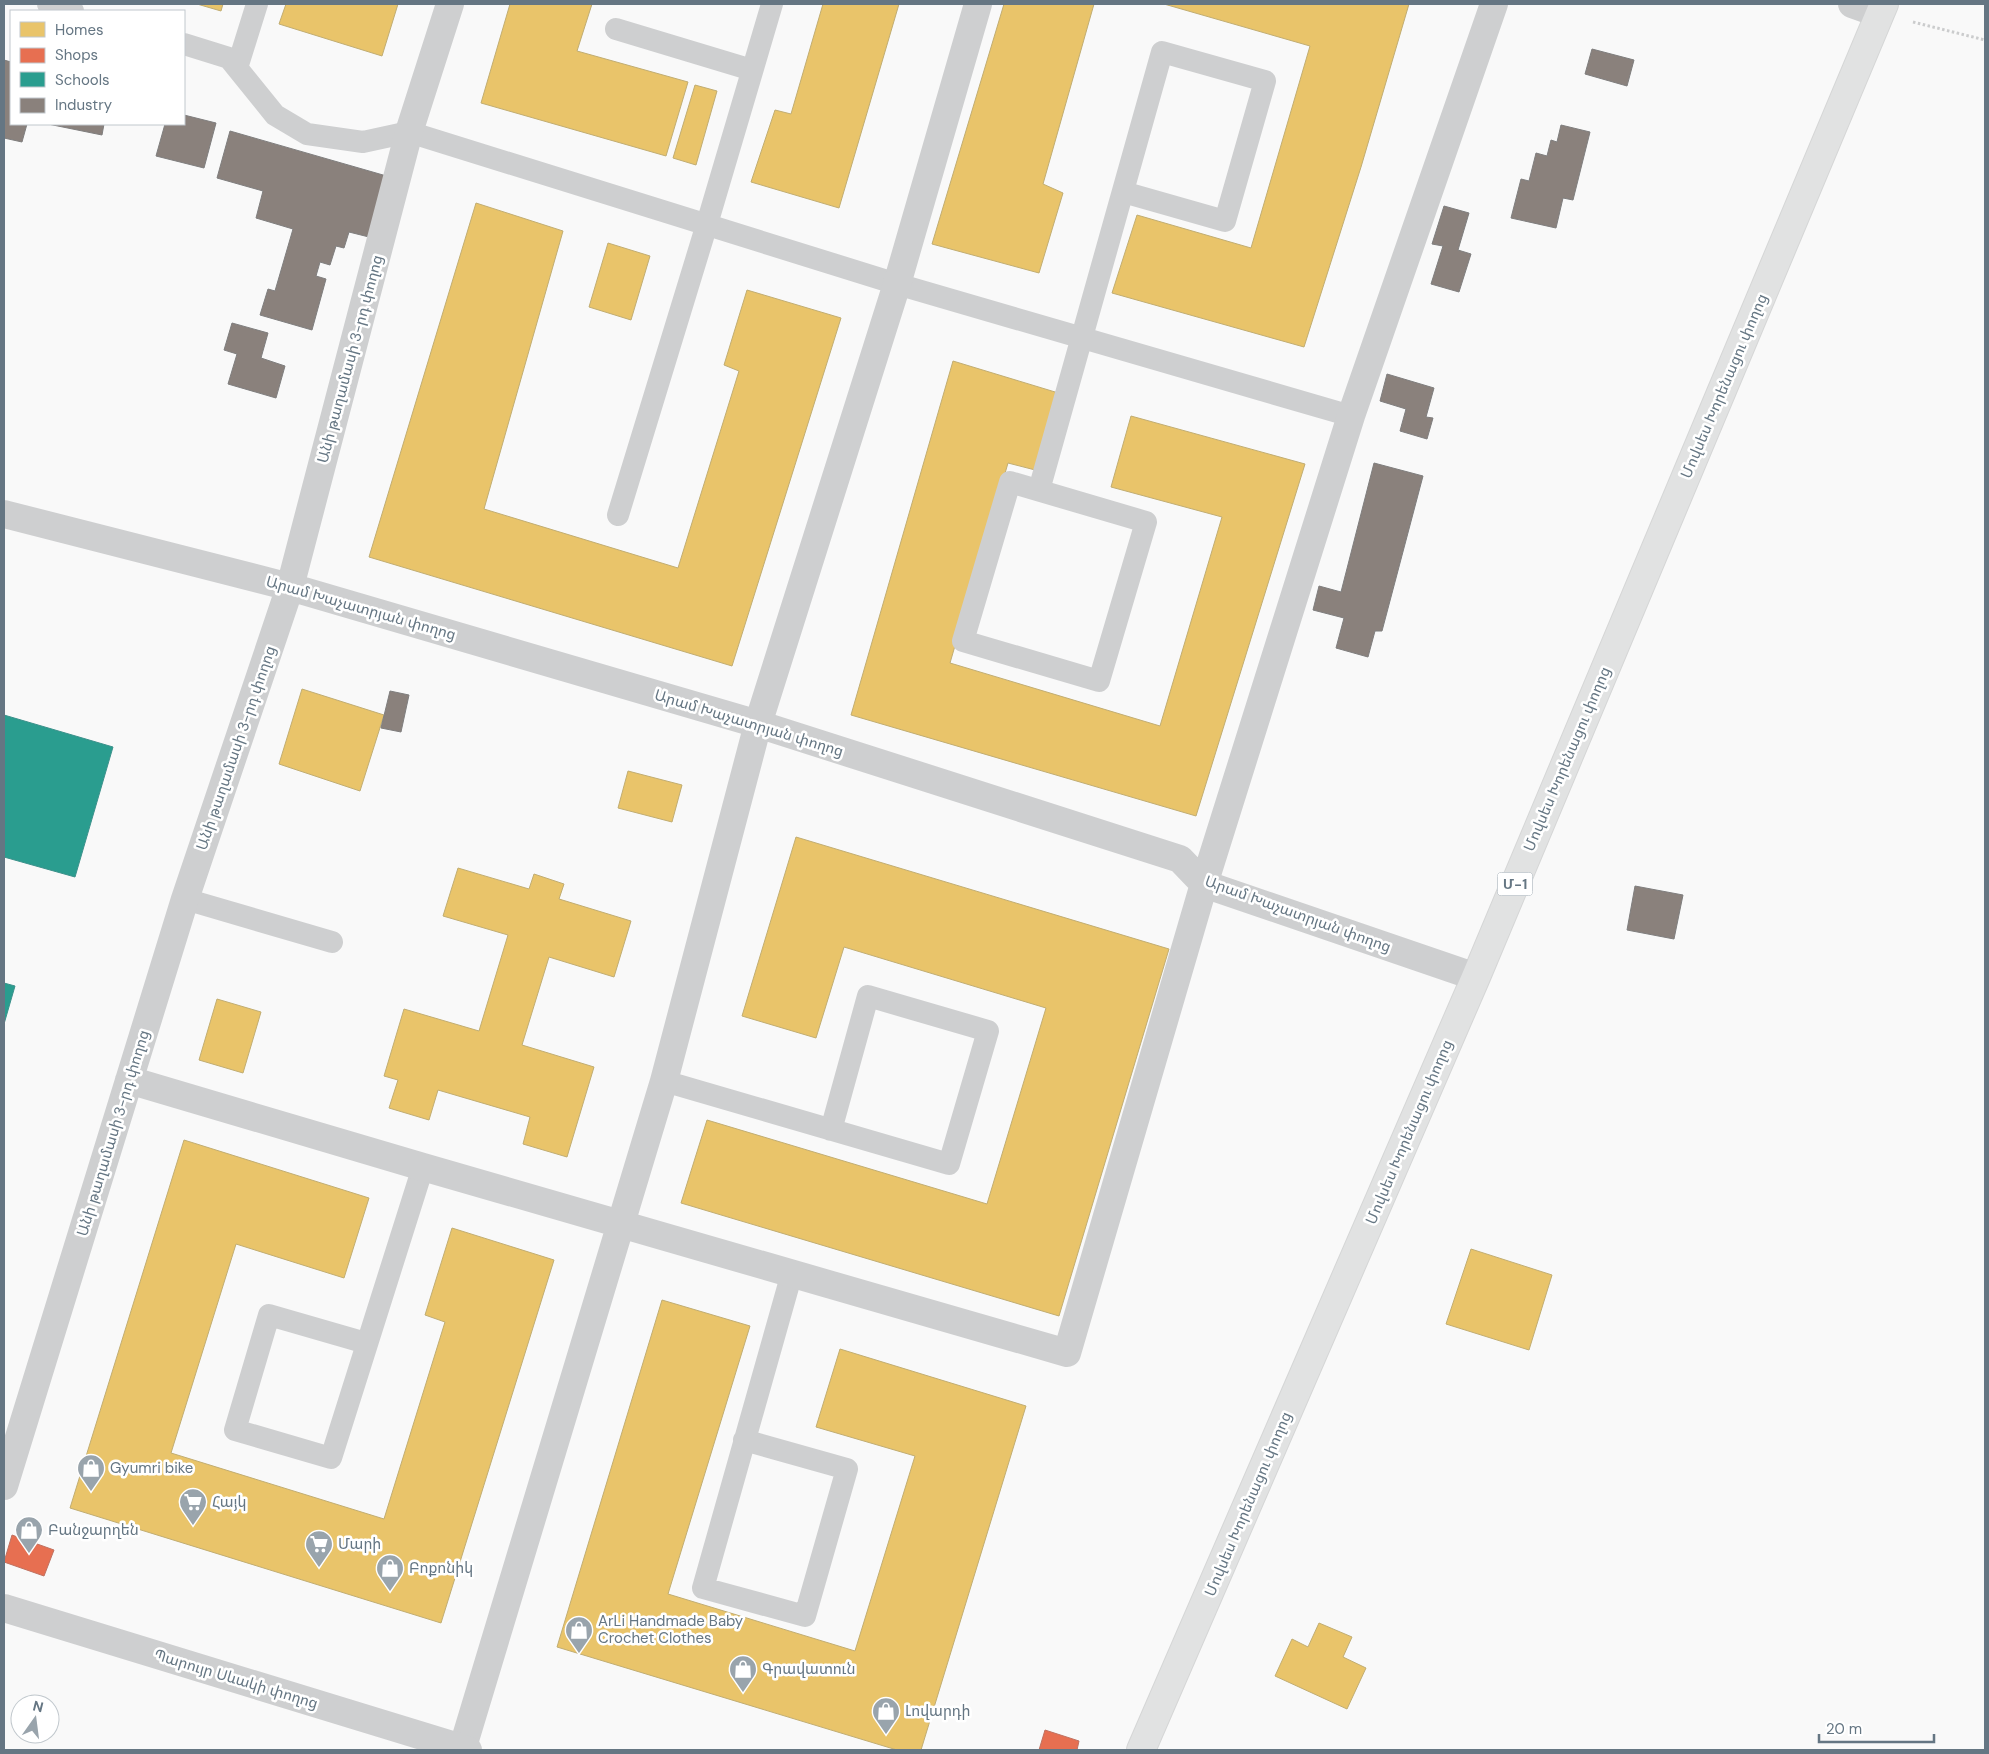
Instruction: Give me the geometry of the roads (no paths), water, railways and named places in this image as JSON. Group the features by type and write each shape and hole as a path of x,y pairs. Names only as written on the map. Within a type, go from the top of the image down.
{"highway":[{"name":"Մովսես Խորենացու փողոց","path":"1141,1750 1476,977 1882,9"}],"street":[{"name":"Անի թաղամասի 3-րդ փողոց","path":"4,1486 185,899 290,587 409,132 450,4"},
{"path":"464,1750 664,1081 758,724 898,284 978,4"},
{"path":"129,1080 1068,1353 1204,884 1351,416 1494,4"},
{"path":"1852,4 1882,9"},
{"name":"Արամ Խաչատրյան փողոց","path":"4,514 290,587 758,724 1180,859 1204,884 1476,977"},
{"name":"Պարույր Սևակի փողոց","path":"4,1608 464,1750"}],"lane":[{"path":"48,4 69,10"},
{"path":"237,68 258,4"},
{"path":"618,515 772,4"},
{"path":"616,30 752,70"},
{"path":"185,44 229,58 275,115 306,134 363,142 409,132 898,284 1351,416"},
{"path":"1039,490 1162,52 1265,81 1224,221 1123,192"},
{"path":"1010,482 1039,490 1146,522 1100,681 963,641 1010,482"},
{"path":"185,899 332,942"},
{"path":"664,1081 831,1130 950,1164 988,1031 868,996 831,1130"},
{"path":"366,1343 269,1315 235,1430 331,1458 423,1167"},
{"path":"744,1440 847,1469 805,1616 703,1588 744,1440 792,1273"}],"place":[{"name":"Gyumri bike","path":"91,1492"},
{"name":"Հայկ","path":"193,1526"},
{"name":"Բանջարղեն","path":"29,1554"},
{"name":"Մարի","path":"319,1568"},
{"name":"Բոքոնիկ","path":"390,1592"},
{"name":"ArLi Handmade Baby Crochet Clothes","path":"579,1654"},
{"name":"Գրավատուն","path":"743,1693"},
{"name":"Լովարդի","path":"886,1735"}]}
